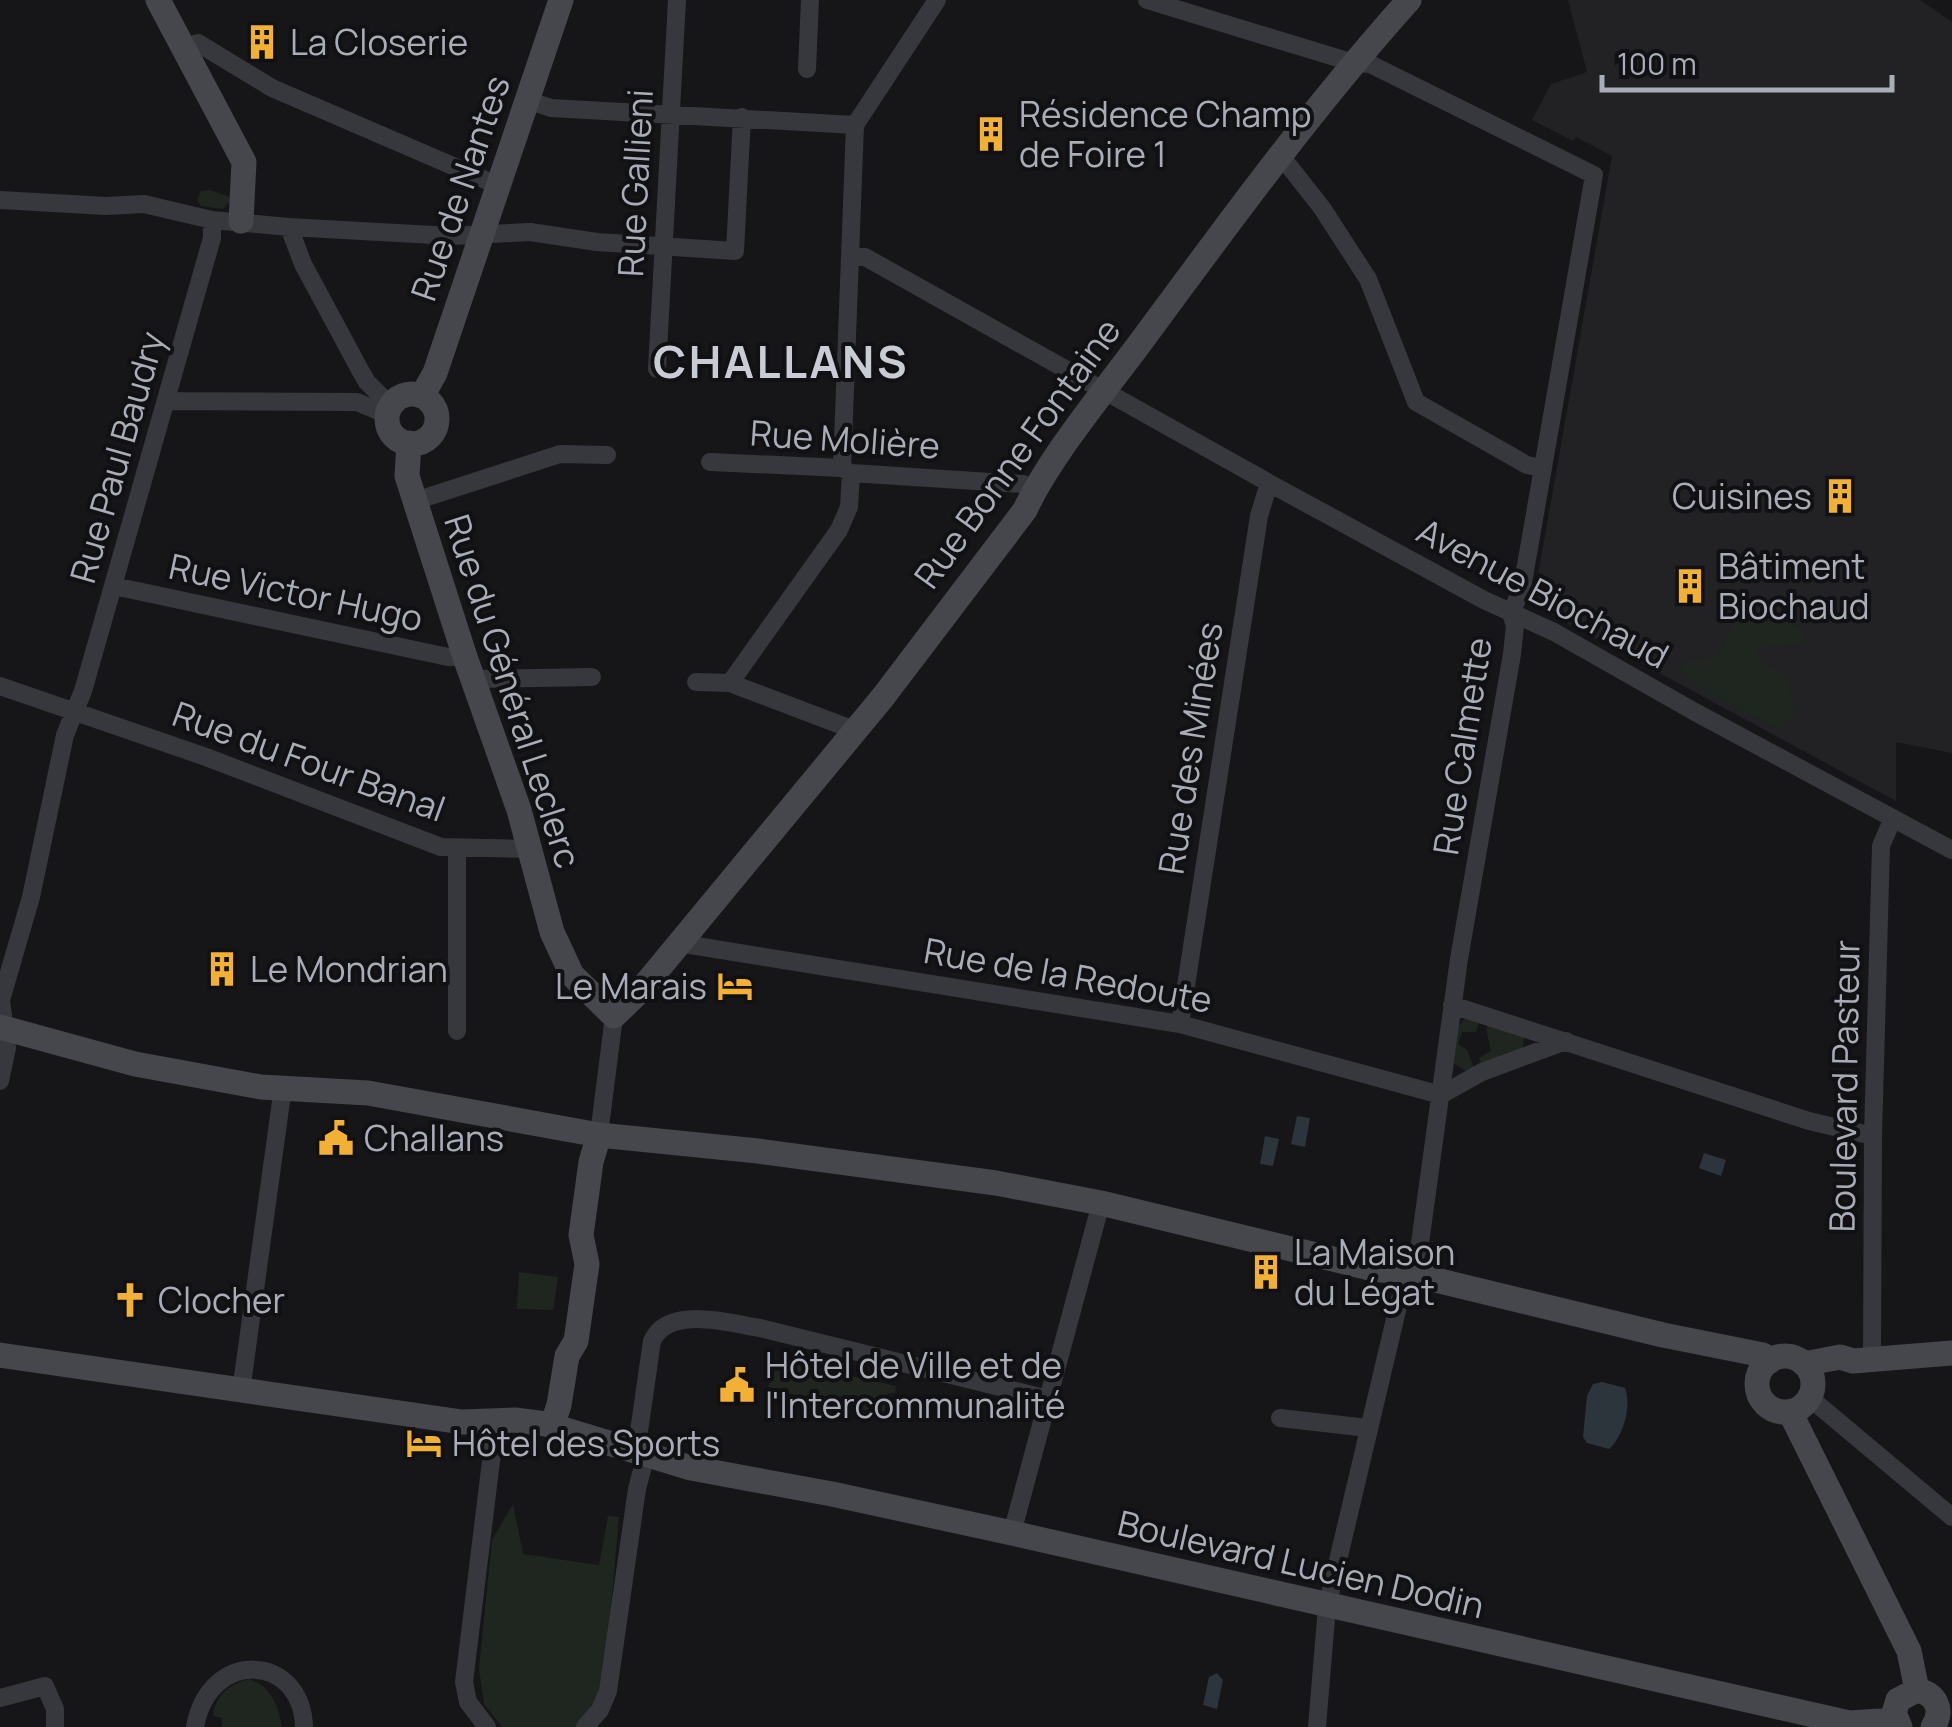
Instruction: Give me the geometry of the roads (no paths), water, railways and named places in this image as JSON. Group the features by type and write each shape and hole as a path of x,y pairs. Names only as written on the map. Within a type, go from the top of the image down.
{"street":[{"path":"158,0 244,162 241,221"},
{"name":"Rue de Nantes","path":"422,396 435,373 560,0"},
{"name":"Rue Gallieni","path":"656,369 677,0"},
{"path":"807,69 810,0"},
{"path":"730,683 839,530 848,507 856,125 937,0"},
{"path":"1147,0 1176,4 1354,63"},
{"name":"Rue Bonne Fontaine","path":"614,1016 640,991 854,730 1025,510 1034,490 1278,157 1409,0"},
{"path":"184,48 198,43 272,88 496,185"},
{"name":"Rue Calmette","path":"1317,1727 1327,1607 1407,1273 1420,1243 1452,1005 1512,654 1515,626 1511,613 1522,588 1594,175 1370,64 1354,63"},
{"path":"527,100 551,108 856,125"},
{"path":"0,200 106,206 144,204 212,220 289,227 451,236 530,232 596,242 735,250 742,117"},
{"path":"1278,157 1322,208 1368,279 1416,402 1527,466 1542,468"},
{"name":"Rue Paul Baudry","path":"0,1081 7,1048 1,1000 31,897 64,735 83,691 114,586 212,238 212,220"},
{"path":"289,227 303,264 360,370 390,410"},
{"name":"Avenue Biochaud","path":"851,256 865,257 1269,484 1554,632 1952,850"},
{"path":"408,394 422,396 433,405 436,426 428,438 409,444 395,436 388,423 390,410 408,394"},
{"path":"167,401 357,402 390,410"},
{"name":"Rue du Général Leclerc","path":"409,444 407,476 519,810 527,850 562,959 588,993 614,1016"},
{"path":"415,501 560,454 607,455"},
{"name":"Rue Molière","path":"710,462 1023,484 1034,490"},
{"name":"Rue des Minées","path":"1180,1024 1259,516 1269,484"},
{"name":"Rue Victor Hugo","path":"114,586 456,658 469,668 592,677"},
{"path":"696,682 730,683 854,730"},
{"name":"Rue du Four Banal","path":"0,686 206,757 441,847 527,850"},
{"name":"Boulevard Pasteur","path":"1863,1360 1881,846 1893,818"},
{"path":"457,848 457,1031"},
{"name":"Rue de la Redoute","path":"678,944 1180,1024 1442,1095"},
{"path":"1452,1005 1809,1121 1873,1136"},
{"path":"552,1426 568,1356 576,1341 587,1264 582,1235 614,1016"},
{"path":"2,1027 148,1066 260,1086 421,1101 599,1135 996,1182 1763,1355 1770,1361"},
{"path":"1442,1095 1482,1072 1566,1041"},
{"path":"241,1390 282,1087"},
{"path":"1012,1533 1101,1203"},
{"path":"586,1727 600,1710 608,1691 637,1489 632,1451 652,1341 661,1326 672,1321 760,1328 1048,1399"},
{"path":"1804,1364 1840,1357 1863,1360 1952,1352"},
{"name":"Boulevard Lucien Dodin","path":"0,1355 462,1422 515,1420 552,1426 690,1468 1012,1533 1854,1724 1898,1724"},
{"path":"1863,1360 1825,1376 1804,1399 1771,1409 1759,1394 1758,1376 1770,1361 1788,1356 1804,1364 1813,1380 1804,1399 1904,1641 1916,1690 1934,1699 1938,1712 1936,1726"},
{"path":"1804,1399 1952,1517"},
{"path":"1280,1418 1368,1428"},
{"path":"486,1727 468,1702 464,1682 492,1452 490,1422"},
{"path":"195,1727 198,1710 217,1680 244,1668 275,1675 294,1692 304,1727"},
{"path":"0,1698 44,1686 55,1709 55,1727"},
{"path":"1898,1724 1898,1700 1916,1690"}],"place":[{"name":"La Closerie","path":"262,42"},
{"name":"Résidence Champ de Foire 1","path":"991,134"},
{"name":"Cuisines","path":"1840,496"},
{"name":"Bâtiment Biochaud","path":"1690,586"},
{"name":"Le Mondrian","path":"222,969"},
{"name":"Le Marais","path":"735,986"},
{"name":"Challans","path":"336,1138"},
{"name":"La Maison du Légat","path":"1266,1272"},
{"name":"Clocher","path":"130,1300"},
{"name":"Hôtel de Ville et de l'Intercommunalité","path":"737,1385"},
{"name":"Hôtel des Sports","path":"424,1443"}],"district":[{"name":"CHALLANS","path":"781,361"}]}
